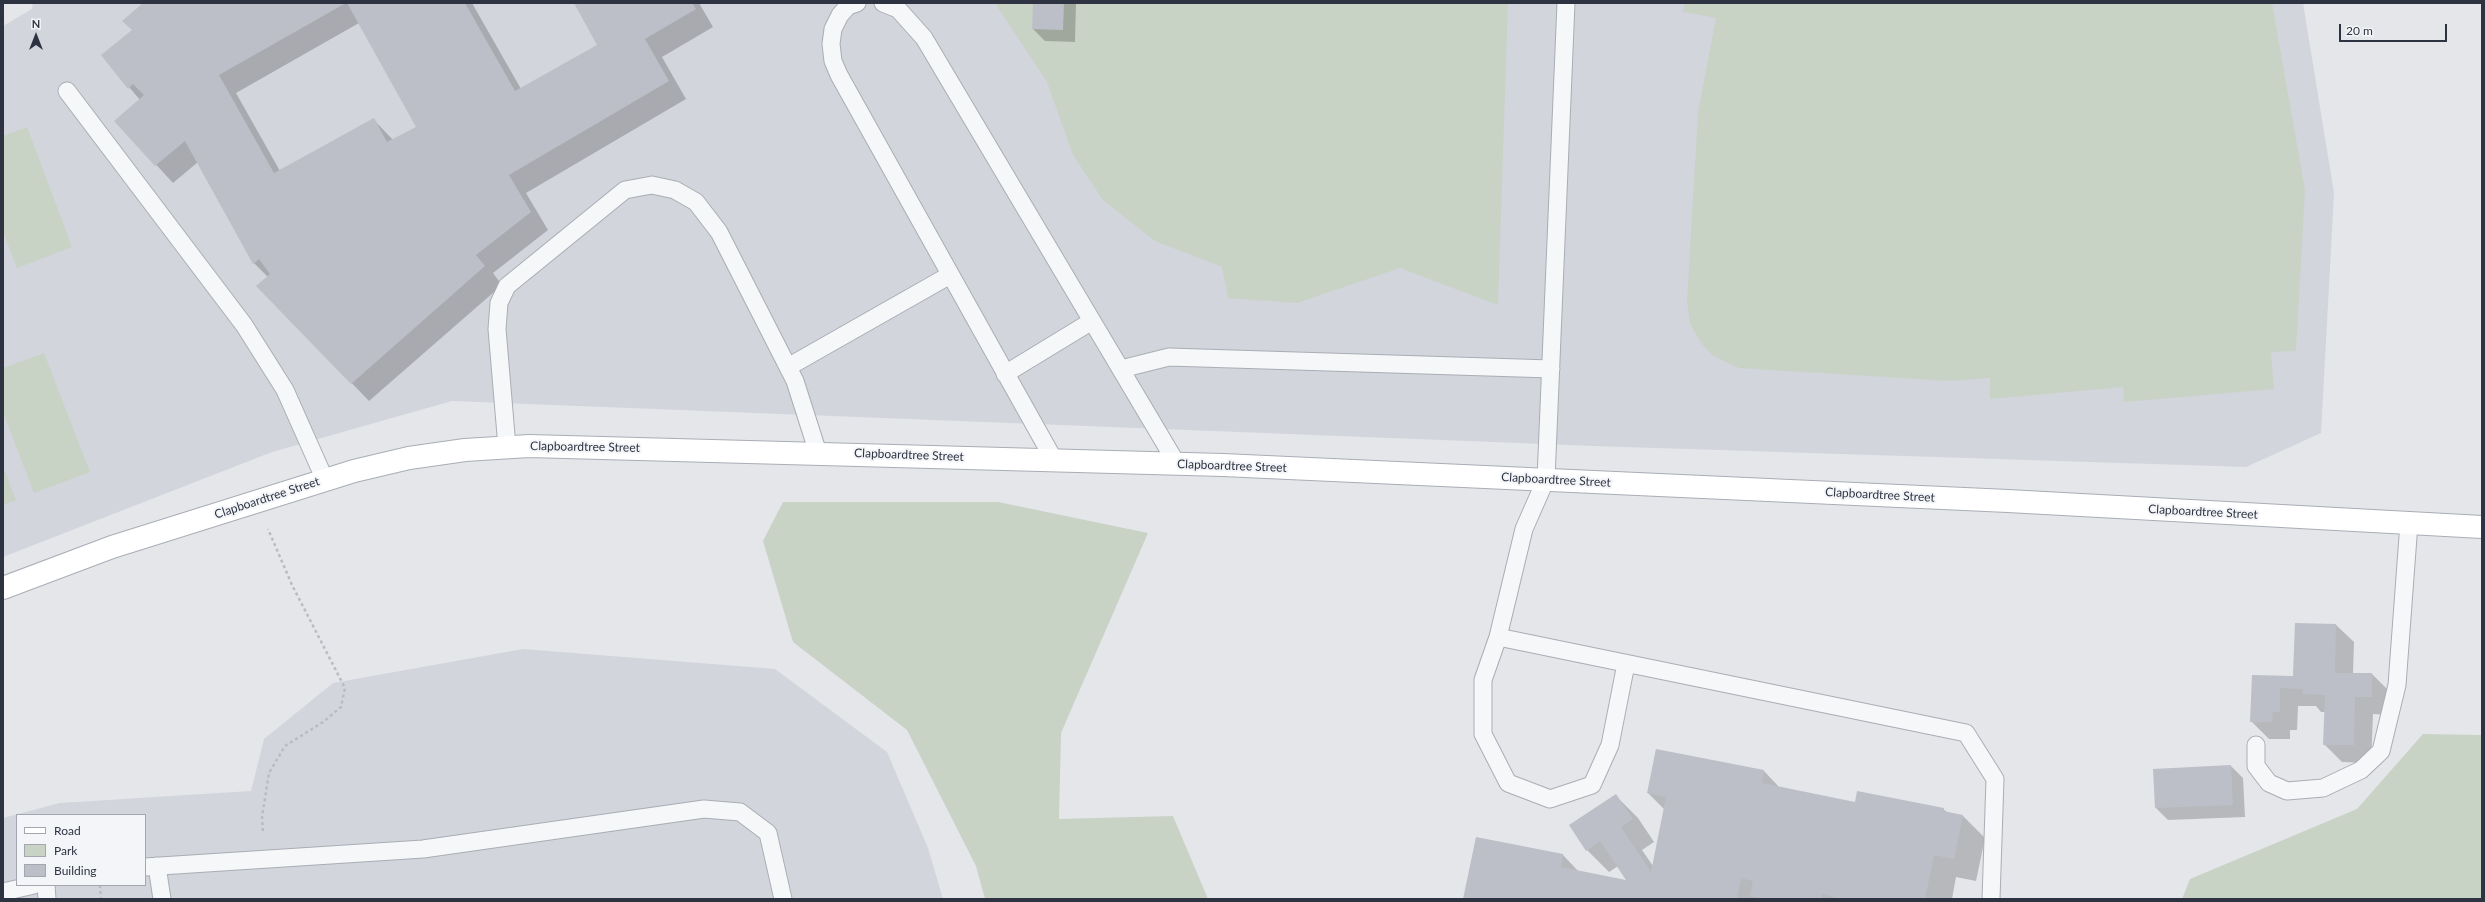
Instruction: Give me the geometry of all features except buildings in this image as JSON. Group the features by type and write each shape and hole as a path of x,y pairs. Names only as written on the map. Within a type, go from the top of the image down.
{"main road":[{"name":"Clapboardtree Street","path":"3,588 112,547 325,480 409,458 465,450 507,447 613,447 1177,464 1546,479 2016,501 2482,527"}],"lane":[{"path":"857,3 848,6 840,15 833,29 831,44 833,61 950,275 1054,460"},
{"path":"883,3 898,9 924,38 1177,464"},
{"path":"1566,3 1546,479 1524,529 1498,637 1483,680 1483,734 1508,783 1550,798 1592,785 1610,745 1626,664"},
{"path":"67,91 244,325 285,390 325,480"},
{"path":"507,447 497,329 499,303 507,286 625,190 652,185 675,190 696,202 719,232 795,381 818,453"},
{"path":"788,367 950,275"},
{"path":"1005,374 1092,322"},
{"path":"1121,369 1169,357 1550,369"},
{"path":"2256,745 2256,766 2269,783 2287,791 2323,788 2361,770 2381,751 2397,685 2410,523"},
{"path":"1498,637 1966,733 1995,779 1991,899"},
{"path":"162,899 151,867 423,849 704,809 740,812 768,833 783,899"},
{"path":"3,892 30,886"},
{"path":"46,886 47,899"}],"path":[{"path":"259,501 269,532 292,585 345,688 341,707 323,722 285,746 269,773 262,817 264,860"},
{"path":"100,886 102,899"}],"shaded area":[{"path":"33,3 2303,3 2334,193 2321,433 2246,467 1594,446 452,401 272,452 3,557 3,26 32,9"},
{"path":"523,649 775,669 887,752 928,848 943,899 3,899 3,818 16,815 16,886 146,886 146,814 18,814 60,803 251,791 264,739 333,683"}],"green space":[{"path":"995,3 1508,3 1498,305 1400,268 1297,303 1228,298 1222,267 1155,241 1103,200 1073,155 1047,82"},
{"path":"1685,3 2272,3 2305,190 2296,351 2271,352 2274,389 2124,402 2123,387 1990,399 1990,378 1950,381 1739,368 1714,356 1702,344 1690,324 1687,301 1698,112 1716,18 1683,12"},
{"path":"27,127 72,247 17,268 3,232 3,136"},
{"path":"44,353 90,472 34,493 3,412 3,368"},
{"path":"3,467 16,500 3,505"},
{"path":"783,502 998,502 1148,533 1061,733 1059,819 1173,816 1208,899 985,899 976,866 907,730 793,642 763,541"},
{"path":"2423,734 2482,735 2482,899 2182,899 2190,879 2357,809"}]}
